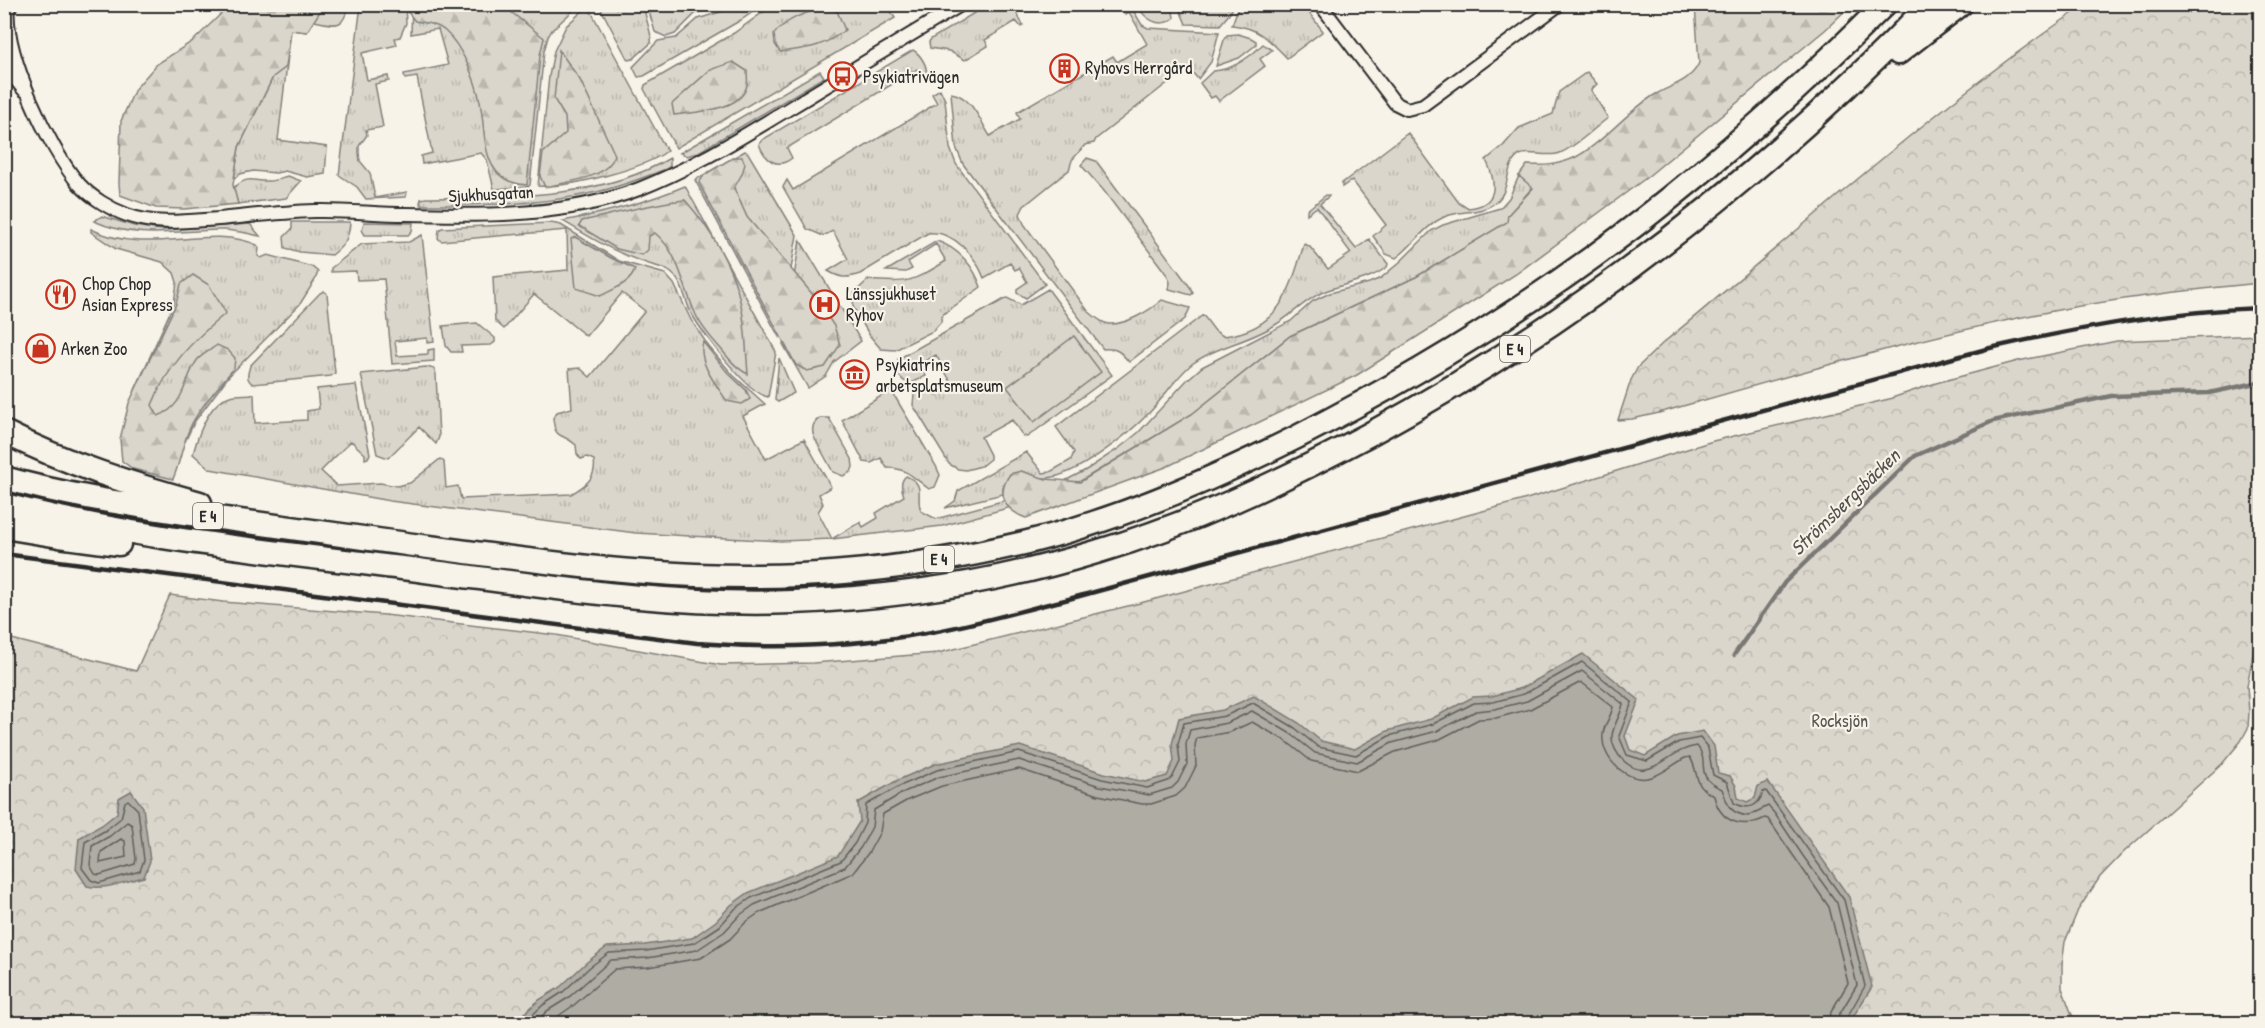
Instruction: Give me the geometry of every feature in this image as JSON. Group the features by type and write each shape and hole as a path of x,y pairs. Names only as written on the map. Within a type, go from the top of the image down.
{"highway":[{"name":"E 4","path":"4,478 112,502 512,560 604,570 707,576 793,575 906,565 1030,541 1130,510 1223,472 1323,424 1423,367 1520,306 1615,241 1712,164 1821,67 1886,4"},
{"name":"E 4","path":"4,505 128,532 216,545 599,594 748,604 910,593 1030,570 1076,558 1194,519 1339,450 1451,389 1544,330 1637,265 1734,189 1843,92 1930,4"},
{"path":"1843,92 1904,49 1961,4"},
{"path":"4,432 66,460 120,479 303,530"},
{"path":"4,526 58,537 129,545 216,545"}],"street":[{"name":"Sjukhusgatan","path":"7,7 12,46 30,99 63,161 80,184 108,206 127,216 177,222 314,211 501,214 572,207 636,190 682,171 962,4"},
{"path":"1320,4 1395,103 1407,109 1423,105 1560,4"},
{"name":"Sjukhusgatan","path":"4,65 30,99"}],"green space":[{"path":"745,4 763,5 644,76 638,77 633,67 658,41 676,38 698,19"},
{"path":"989,4 1012,5 1023,25 1021,27 1016,21 985,40 988,46 965,60 949,51 930,48 931,39"},
{"path":"225,5 324,5 307,32 291,30 286,67 273,77 239,147 233,185 238,204 184,209 156,208 120,195 121,121 135,89 157,64 193,41 224,11"},
{"path":"320,5 348,5 344,19 337,24 314,21 307,32 291,30 278,140 327,147 325,174 307,177 285,171 276,173 253,171 240,174 234,179 239,147 273,77 283,31"},
{"path":"361,5 405,5 406,23 400,37 395,38 397,45 362,53 367,80 388,76 389,81 375,84 383,127 366,130 367,135 359,146 359,153 360,161 370,173 375,198 407,192 406,197 366,199 357,187 339,175"},
{"path":"402,5 502,5 544,38 540,55 527,185 511,182 500,176 493,166 485,142 480,102 475,84 457,45 439,27 415,21"},
{"path":"412,5 579,5 552,30 544,51 530,185 527,187 494,189 487,160 481,153 422,164 421,156 432,153 417,77 405,79 404,74 448,65 438,29 411,34"},
{"path":"599,5 644,5 651,43 633,59 628,60"},
{"path":"650,5 730,5 696,13 675,34 666,37 655,32 650,15"},
{"path":"773,5 887,5 895,18 676,148 644,89 645,85 734,33"},
{"path":"1120,5 1130,5 1142,25 1148,28 1219,32 1211,62 1198,79 1188,67 1096,139 1094,143 1085,145 1072,160 1069,170 1024,206 1020,214 1024,224 1088,311 1100,321 1116,324 1130,320 1162,300 1190,308 1185,319 1129,362 1118,351 1103,349 963,164 956,147 951,93 965,99 970,104 990,136 1020,119 1017,112 1113,56 1117,62 1147,44 1129,12 1125,14"},
{"path":"1137,5 1172,5 1174,18 1163,23 1152,21"},
{"path":"1178,5 1234,5 1220,25 1186,24"},
{"path":"1239,5 1303,5 1323,31 1287,58 1256,32 1249,28 1232,25"},
{"path":"1695,5 1851,5 1825,30 1646,178 1516,274 1357,375 1166,467 1026,518 1012,511 1008,506 1003,495 1010,474 1021,471 1046,479 1080,482 1192,414 1290,336 1416,277 1507,222 1508,215 1533,188 1519,176 1527,165 1552,164 1576,157 1596,144 1645,101 1680,82 1696,69 1699,63"},
{"path":"2085,5 2260,5 2260,283 2108,301 2008,320 1857,357 1659,413 1618,420 1631,380 1638,367 1663,343 1922,126 1975,84"},
{"path":"588,6 667,151 624,171 585,181 538,186 549,76 554,51 566,26"},
{"path":"822,8 837,11 845,30 822,44 780,52 775,44 774,34 784,24 795,18"},
{"path":"1238,34 1256,41 1256,45 1239,58 1216,66 1227,35"},
{"path":"1263,44 1272,50 1260,59 1265,66 1219,101 1215,96 1211,98 1200,83 1213,71 1240,62"},
{"path":"559,50 580,80 615,155 604,170 595,175 545,187 540,176 543,153 566,133 565,117 554,99"},
{"path":"913,50 923,60 926,74 922,76 917,69 787,148 792,158 787,162 772,162 765,155 759,144 762,140"},
{"path":"733,62 747,71 747,85 743,94 727,105 716,109 674,115 672,104 710,70"},
{"path":"820,71 824,77 697,153 687,156 680,153"},
{"path":"1587,72 1597,84 1591,90 1608,118 1579,142 1560,153 1520,155 1511,165 1504,191 1496,202 1478,210 1444,217 1430,226 1396,258 1386,254 1373,236 1386,225 1352,180 1342,187 1342,183 1408,133 1459,203 1467,208 1485,203 1493,192 1492,177 1486,160 1519,128 1553,114 1559,92"},
{"path":"940,89 945,100 950,148 956,164 1045,284 1026,298 1017,293 1017,289 1027,282 1019,268 1015,270 1010,263 984,278 976,262 963,246 938,233 928,233 860,274 847,277 836,275 828,271 848,259 833,231 823,236 807,229 783,187 787,180 793,190 937,103 932,94"},
{"path":"745,151 797,235 779,337 695,180"},
{"path":"734,157 742,157 745,164 734,188 747,217 814,296 834,326 840,345 825,367 807,371 796,365 699,183 704,175"},
{"path":"670,158 670,166 666,169 611,188 571,197 507,204 421,205 420,203 421,199 426,198 519,196 583,189 643,172"},
{"path":"1087,158 1096,161 1190,287 1193,293 1191,295 1169,289 1170,282 1167,275 1104,191 1081,165"},
{"path":"288,176 301,181 286,198 238,204 233,188 239,184 248,180 271,181"},
{"path":"1519,176 1533,187 1508,215 1508,222 1416,277 1290,336 1192,414 1059,494 942,526 832,539 860,522 863,527 878,518 876,513 904,496 902,483 906,476 912,479 918,487 921,511 936,519 1053,487 1086,470 1118,449 1139,432 1202,367 1291,321 1313,301 1330,293 1381,278 1431,231 1443,225 1500,208 1509,198"},
{"path":"685,186 776,352 768,397 759,393 737,374 715,347 691,313 677,279 671,273 615,250 563,221 625,207"},
{"path":"1326,195 1329,196 1320,204 1356,249 1369,239 1388,264 1387,267 1364,279 1323,292 1265,331 1201,358 1186,369 1150,412 1130,431 1088,462 1073,470 1044,478 1021,471 1003,484 1003,494 945,508 955,501 958,491 1026,452 1043,473 1050,472 1071,460 1074,452 1056,427 1203,315 1215,331 1223,336 1257,326 1270,317 1287,293 1304,244 1309,246 1328,269 1351,253 1317,207 1307,214 1307,210"},
{"path":"685,200 712,236 733,277 743,313 748,374 730,360 701,324 676,261 655,233 649,236 648,250 642,255 617,249 579,226 582,221 646,206"},
{"path":"102,216 134,226 163,230 250,224 260,236 223,230 155,233 125,231 94,221"},
{"path":"292,222 350,222 346,241 332,255 285,248 284,237 292,229"},
{"path":"364,222 413,223 412,231 408,235 365,235 362,230"},
{"path":"551,223 561,225 619,261 665,274 674,284 691,320 709,347 733,375 765,404 743,416 766,459 804,439 831,487 819,494 823,504 818,512 832,539 781,541 636,533 390,501 210,469 193,454 201,429 210,412 223,399 230,396 254,394 255,423 307,420 307,411 319,409 317,389 356,385 370,454 365,459 365,454 351,441 321,471 337,486 380,483 397,486 410,483 440,459 444,462 446,488 458,486 461,499 571,494 576,491 592,477 594,460 587,457 581,459 577,454 576,445 555,430 553,418 557,412 572,408 569,369 580,368 590,377 645,311 622,293 586,336 534,294 504,329 495,321 493,277 568,270 567,230 441,241 438,238 439,230 442,228"},
{"path":"91,229 134,241 217,237 237,239 257,245 258,256 261,258 268,255 312,267 318,272 300,304 228,377 195,421 178,456 135,390 174,303 177,282 174,273 162,262 116,249 91,232"},
{"path":"422,235 434,342 427,343 427,338 395,341 397,356 428,354 428,350 434,349 434,361 392,364 384,279 357,280 356,271 331,272 331,268 362,244 409,242"},
{"path":"575,237 635,269 633,274 621,286 600,296 576,288 571,239"},
{"path":"800,240 861,341 834,362 826,376 808,388 783,344"},
{"path":"937,241 952,248 964,259 974,272 981,287 942,315 941,322 933,331 895,350 881,349 870,336 853,307 854,293 868,280 892,282 909,280 946,261 936,244 908,262 912,269 906,272 886,271"},
{"path":"193,275 209,285 226,313 192,343 165,378 152,405 158,416 174,406 193,367 202,355 217,345 228,350 235,358 234,368 193,422 173,479 133,469 122,461 120,439 129,403 176,304 181,284"},
{"path":"1048,289 1112,375 1027,437 1023,436 1012,420 981,437 990,459 981,466 966,470 958,469 949,464 913,405 914,395 930,383 937,395 953,386 936,355 919,364 926,376 912,383 904,381 895,372 898,359 1007,298 1021,305"},
{"path":"324,291 327,294 335,373 331,376 253,384 250,382 248,376 250,366"},
{"path":"477,323 495,338 495,342 491,345 461,346 462,352 451,352 446,346 443,326"},
{"name":"Rocksjön","path":"2260,335 2260,618 2247,686 2248,728 2241,741 2222,764 2124,852 2100,877 2078,910 2065,942 2062,965 2062,988 2075,1023 5,1023 4,637 136,671 170,595 223,602 385,615 556,635 721,665 813,663 938,653 1144,602 1520,501 1713,441 1889,399 1936,383 2018,361 2117,341"},
{"path":"1074,336 1101,372 1034,422 1007,387"},
{"path":"703,342 728,373 746,390 750,399 742,404 727,401 705,366"},
{"path":"779,358 794,393 778,402 775,400"},
{"path":"426,367 435,369 436,375 439,437 436,444 419,427 388,458 377,454 361,374"},
{"path":"891,390 936,466 940,475 935,487 929,489 900,469 887,468 881,458 871,463 864,462 842,420"},
{"path":"820,418 829,418 852,459 851,472 843,476 833,472 814,437 813,426"}],"water":[{"path":"1583,654 1639,700 1625,736 1630,750 1645,756 1677,736 1703,731 1714,746 1718,773 1730,776 1736,786 1738,798 1747,802 1755,798 1758,786 1768,782 1849,897 1872,987 1849,1023 514,1023 539,1000 559,988 607,947 645,945 692,938 748,893 838,856 860,821 858,803 898,780 935,764 1020,746 1104,773 1145,782 1167,776 1174,761 1172,744 1179,718 1223,710 1254,696 1299,723 1321,741 1355,749 1387,731 1431,719 1473,697 1492,696 1522,688"},
{"path":"131,791 143,807 150,861 144,877 108,886 87,886 76,869 79,838 117,813 119,798"}],"waterway":[{"name":"Strömsbergsbäcken","path":"1734,655 1785,582 1915,456 1993,421 2111,396 2209,393 2260,382"}],"railway":[{"path":"4,554 697,643 812,646 897,638 944,630 1065,600 1990,348 2158,317 2260,308"}],"place":[{"name":"Ryhovs Herrgård","path":"1064,68"},
{"name":"Psykiatrivägen","path":"842,77"},
{"name":"Chop Chop Asian Express","path":"61,294"},
{"name":"Länssjukhuset Ryhov","path":"825,304"},
{"name":"Arken Zoo","path":"40,349"},
{"name":"Psykiatrins arbetsplatsmuseum","path":"855,375"}]}
